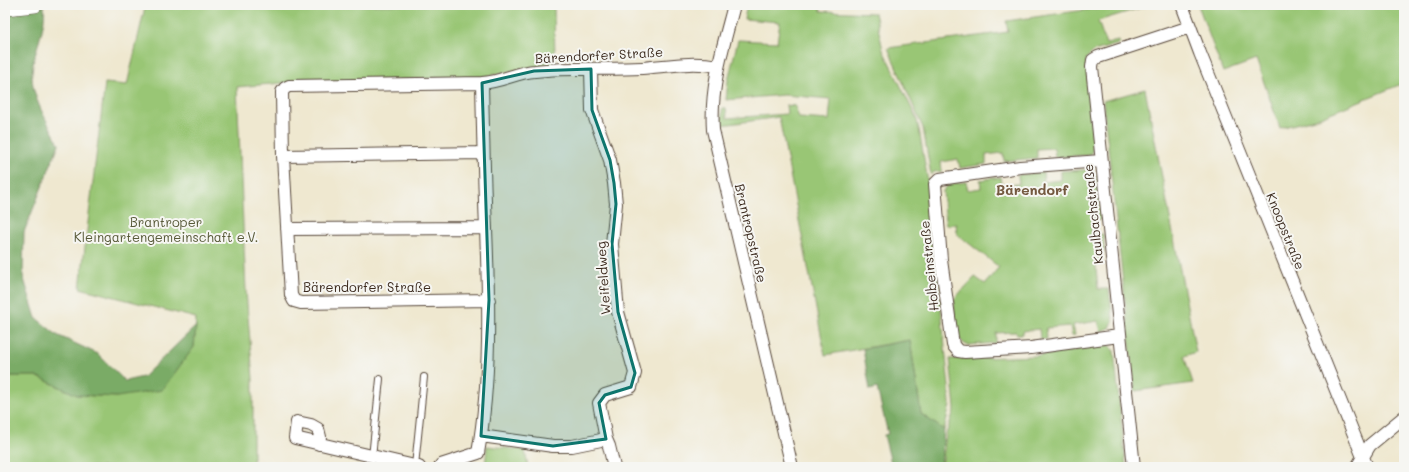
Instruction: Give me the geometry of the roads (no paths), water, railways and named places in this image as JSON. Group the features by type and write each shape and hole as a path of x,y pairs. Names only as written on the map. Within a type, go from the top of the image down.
{"street":[{"path":"5,8 35,5"},
{"name":"Brantropstraße","path":"734,5 718,66 712,106 715,140 792,467"},
{"name":"Knoopstraße","path":"1182,5 1362,464"},
{"name":"Kaulbachstraße","path":"1134,467 1119,336 1092,67 1093,60 1190,27"},
{"name":"Bärendorfer Straße","path":"489,300 298,302 291,296 283,156 282,92 285,88 289,86 482,83 496,82 514,75 534,71 642,68 700,63 718,66"},
{"name":"Weifeldweg","path":"591,69 592,110 610,160 616,204 612,244 618,312 635,373 631,387 605,395 599,403 606,439 614,467"},
{"path":"473,467 478,453 481,436 487,361 489,300 483,154 482,83"},
{"path":"283,156 483,154"},
{"name":"Holbeinstraße","path":"1101,162 1020,167 940,179 935,184 941,260 953,345 958,351 964,352 1031,348 1119,336"},
{"path":"287,229 486,228"},
{"path":"1362,464 1370,445 1404,417"},
{"path":"481,436 553,446 572,446 606,439"},
{"path":"319,444 417,467"},
{"path":"440,467 441,465 478,453"}],"lane":[{"path":"417,467 424,377"},
{"path":"372,457 380,379"}],"district":[{"name":"Bärendorf","path":"1032,190"}],"park label":[{"name":"Brantroper Kleingartengemeinschaft e.V.","path":"166,230"}]}
